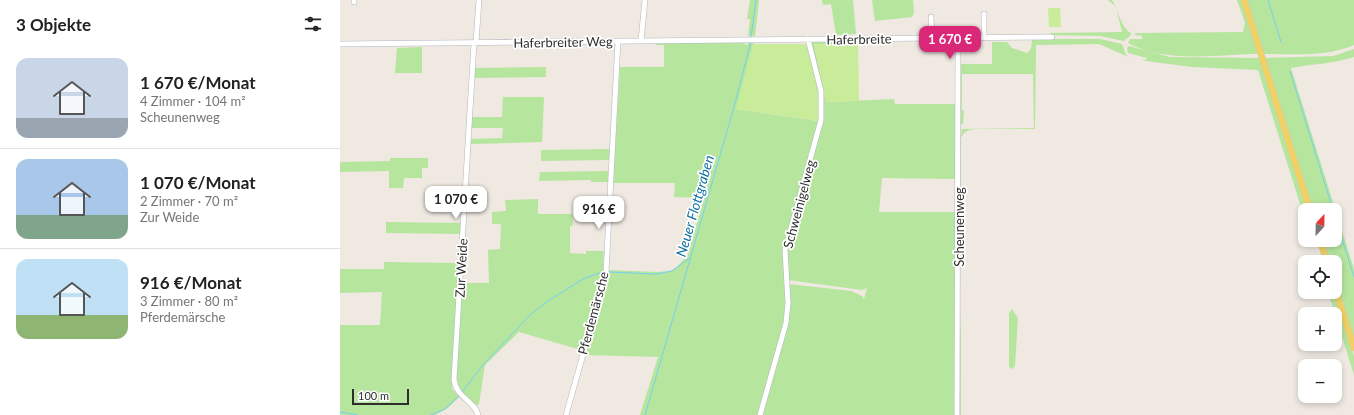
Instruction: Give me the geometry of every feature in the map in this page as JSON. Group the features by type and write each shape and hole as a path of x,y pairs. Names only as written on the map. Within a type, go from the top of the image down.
{"main road":[{"path":"1244,0 1308,203"},
{"path":"1338,299 1354,348"}],"street":[{"name":"Zur Weide","path":"478,415 474,408 459,394 454,379 479,0"},
{"path":"641,41 645,0"},
{"path":"984,14 984,38"},
{"path":"930,17 932,38"},
{"name":"Haferbreite","path":"785,40 1052,37"},
{"name":"Scheunenweg","path":"957,415 958,38"},
{"name":"Haferbreiter Weg","path":"340,44 785,40"},
{"name":"Schweinigelweg","path":"760,415 786,323 788,303 785,250 821,120 821,91 808,40"},
{"name":"Pferdemärsche","path":"566,415 606,273 618,41"}],"green space":[{"path":"750,0 759,0 755,36 748,36 750,19 747,19"},
{"path":"822,0 853,0 856,34 836,35 831,4 823,5"},
{"path":"872,0 913,0 914,13 912,17 875,21"},
{"path":"1108,0 1112,0 1115,6"},
{"path":"1237,0 1242,0 1259,54 1176,56 1143,50 1128,43 1130,39 1142,39 1142,36 1135,35 1135,33 1243,32 1245,23"},
{"path":"1247,0 1354,0 1354,45 1343,49 1321,53 1264,54"},
{"path":"1048,8 1060,8 1061,27 1049,27"},
{"path":"1117,10 1122,23 1131,33 1130,36 1124,41 1100,36 1050,35 1050,33 1122,32"},
{"path":"1036,39 1100,39 1122,44 1126,55 1131,58 1099,44 1036,45 1035,129 976,129 968,130 963,134 961,139 961,305 960,141 962,131 961,129 1034,128 1033,74 962,74 962,110 964,111 963,125 961,124 961,64 992,64 992,42 1007,42 1012,48 1027,53 1031,49 1032,40"},
{"path":"838,41 841,44 814,44 827,102 894,99 895,104 956,104 956,166 954,168 956,168 956,208 955,179 882,178 879,212 955,212 956,415 763,415 786,330 789,284 851,291 862,296 864,299 867,288 862,290 788,280 786,255 822,124 811,42"},
{"path":"744,42 745,45 748,44 748,42 754,43 737,109 818,121 817,80 820,94 820,123 784,247 787,306 758,415 640,415 658,357 585,355 603,290 609,277 607,270 657,272 670,271 677,267 688,254 704,198 674,197 675,183 613,183 620,67 664,67 664,45 656,45 656,43"},
{"path":"753,44 806,44 817,80 819,121 736,109"},
{"path":"814,44 858,45 859,101 826,102"},
{"path":"1129,46 1170,57 1260,58 1306,203 1300,203 1258,70 1192,67 1146,61 1141,59 1146,60 1147,58 1128,53 1127,48"},
{"path":"422,47 422,73 395,73 397,48"},
{"path":"1354,49 1354,57 1330,63 1291,68 1333,203 1311,203 1265,58 1333,56"},
{"path":"546,67 546,77 474,78 475,68"},
{"path":"503,97 544,97 542,142 470,144 471,139 502,138 503,128 471,128 472,117 502,117"},
{"path":"610,149 610,160 541,161 541,150"},
{"path":"390,158 428,158 428,168 422,168 422,178 404,178 403,188 389,188 389,171 340,172 340,162 390,161"},
{"path":"609,171 608,182 591,182 591,180 539,181 540,172"},
{"path":"538,199 538,214 572,214 573,226 570,226 570,253 586,254 586,251 604,251 603,274 581,350 519,332 485,365 479,404 475,406 460,392 456,381 462,283 489,283 488,250 500,249 501,224 492,224 492,212 506,211 505,200"},
{"path":"386,222 462,223 461,234 386,233"},
{"path":"1342,231 1354,269 1354,339 1341,299 1342,255 1327,255 1325,247 1342,247"},
{"path":"384,262 459,263 452,388 459,397 448,408 435,415 340,415 340,325 380,325 382,292 340,293 340,269 384,269"},
{"path":"1330,299 1336,299 1339,307 1333,307"},
{"path":"961,305 961,415 958,415"},
{"path":"1012,309 1018,318 1015,366 1012,369 1009,367 1009,313"},
{"path":"1342,318 1354,356 1354,375 1342,337"}],"waterway":[{"name":"Neuer Flottgraben","path":"751,37 756,0"},
{"path":"1268,0 1281,42"},
{"name":"Neuer Flottgraben","path":"645,415 734,107 751,42"},
{"path":"1290,71 1331,203"},
{"path":"1342,239 1354,277"},
{"path":"609,272 656,274 672,271 690,258"},
{"path":"462,392 483,365 529,316 545,303 583,279 602,272"},
{"path":"431,415 445,409 459,396"},
{"path":"340,412 358,415"}]}
